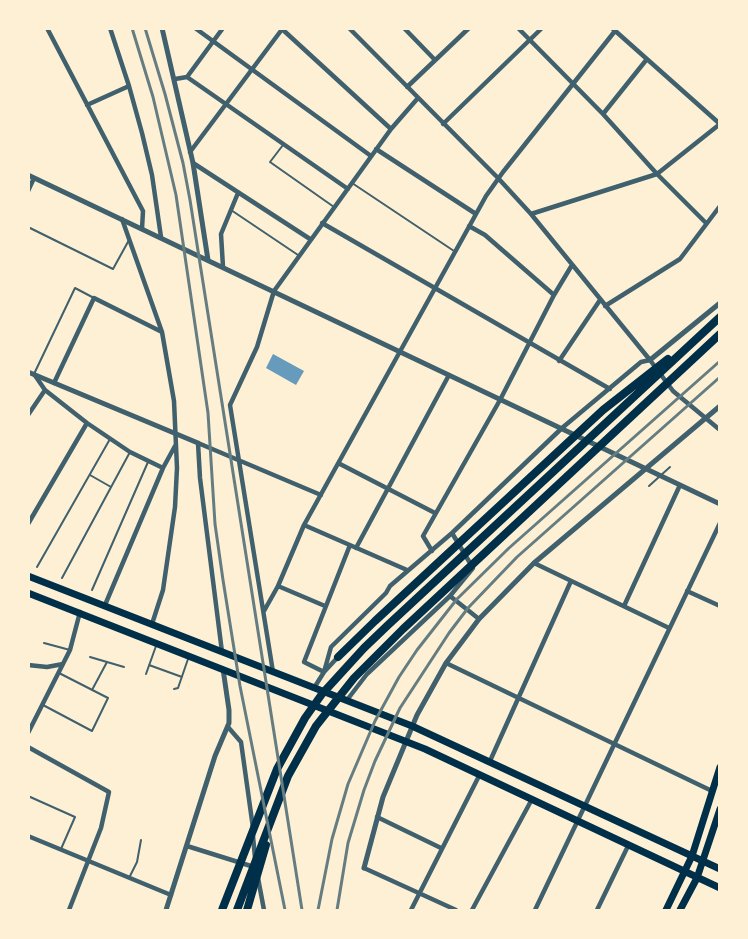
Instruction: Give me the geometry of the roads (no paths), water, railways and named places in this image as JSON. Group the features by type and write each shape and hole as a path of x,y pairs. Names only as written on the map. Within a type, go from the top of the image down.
{"highway":[{"path":"222,910 277,769 300,726 322,694 388,625 720,317"},
{"path":"237,910 288,776 333,703 354,678 396,636 720,334"},
{"path":"338,657 603,410 695,340"},
{"path":"247,910 261,866 273,814"}],"main road":[{"path":"28,576 412,726 720,869"},
{"path":"28,593 406,742 720,888"},
{"path":"666,910 692,856 720,767"},
{"path":"680,910 697,878 720,809"}],"street":[{"path":"46,28 143,211 142,229"},
{"path":"110,28 129,86 152,175 161,237"},
{"path":"162,28 193,163 208,260"},
{"path":"195,28 371,156"},
{"path":"175,79 187,77 223,28"},
{"path":"349,28 531,214 673,391 720,430"},
{"path":"404,28 435,60"},
{"path":"407,87 469,28"},
{"path":"518,28 573,82 657,174 706,223"},
{"path":"443,124 542,28"},
{"path":"190,152 283,29 391,129"},
{"path":"264,611 278,586 304,525 340,464 476,214 498,178 614,30 720,124 657,174 531,214"},
{"path":"603,114 647,59"},
{"path":"187,77 224,105 348,189"},
{"path":"87,105 129,86"},
{"path":"273,672 230,405 256,347 273,291 391,129 418,98"},
{"path":"376,149 476,214"},
{"path":"193,163 310,239"},
{"path":"28,191 31,176 720,504"},
{"path":"223,267 221,234 238,193"},
{"path":"605,306 680,259 720,206"},
{"path":"122,219 162,332 174,401 177,468 171,539 163,590 152,624"},
{"path":"322,223 610,389"},
{"path":"469,226 485,235 554,295"},
{"path":"432,551 423,536 572,266"},
{"path":"54,383 94,298 162,332"},
{"path":"559,361 600,300"},
{"path":"324,672 331,647 407,570 452,533 562,428 641,362 650,360 720,303"},
{"path":"31,373 321,495"},
{"path":"31,373 45,390 87,423 130,452 164,468"},
{"path":"356,548 449,375"},
{"path":"28,415 45,390"},
{"path":"456,910 364,868 389,780 412,726 446,663 479,620 534,563 720,406"},
{"path":"28,524 87,423"},
{"path":"198,444 200,478 222,652"},
{"path":"105,605 175,446"},
{"path":"340,464 435,513"},
{"path":"624,606 680,485"},
{"path":"536,910 720,523"},
{"path":"304,525 407,570"},
{"path":"347,700 367,674 450,596 473,568 452,533"},
{"path":"324,672 304,662 350,545"},
{"path":"534,563 669,627"},
{"path":"490,761 571,581"},
{"path":"278,586 326,606"},
{"path":"687,591 720,606"},
{"path":"450,596 479,620"},
{"path":"28,733 70,650 80,612"},
{"path":"314,688 324,672 338,657"},
{"path":"446,663 712,790"},
{"path":"28,664 47,667 63,664"},
{"path":"166,910 217,751 228,727 229,710 223,669"},
{"path":"228,727 239,738 242,747 256,868 264,910"},
{"path":"28,747 109,792 101,828 69,910"},
{"path":"411,910 479,776"},
{"path":"472,910 531,801"},
{"path":"377,817 441,848"},
{"path":"28,836 171,895"},
{"path":"187,846 256,868"},
{"path":"597,910 628,846"}],"lane":[{"path":"459,28 464,33"},
{"path":"282,144 270,162 334,207"},
{"path":"352,183 454,251"},
{"path":"231,210 299,256"},
{"path":"28,227 113,269 129,240"},
{"path":"31,373 75,288 94,298"},
{"path":"37,567 110,439"},
{"path":"62,578 130,452"},
{"path":"92,590 148,462"},
{"path":"649,486 670,467"},
{"path":"90,474 111,487"},
{"path":"44,643 70,650"},
{"path":"146,674 158,643"},
{"path":"174,689 178,688 189,656"},
{"path":"90,657 124,667"},
{"path":"92,690 107,662"},
{"path":"149,665 182,677"},
{"path":"43,705 92,731 108,698 59,673"},
{"path":"28,796 75,817 61,849"},
{"path":"129,878 137,862 141,840"}],"water":[{"path":"273,354 304,371 296,385 266,368"}],"railway":[{"path":"132,28 153,97 176,195 208,413 215,524 223,580 240,686 285,910"},
{"path":"145,28 165,94 190,200 302,910"},
{"path":"318,910 332,839 348,784 375,721 417,650 457,599 509,548 720,361"},
{"path":"337,910 348,843 375,761 400,708 449,633 468,608 517,557 720,377"}]}
